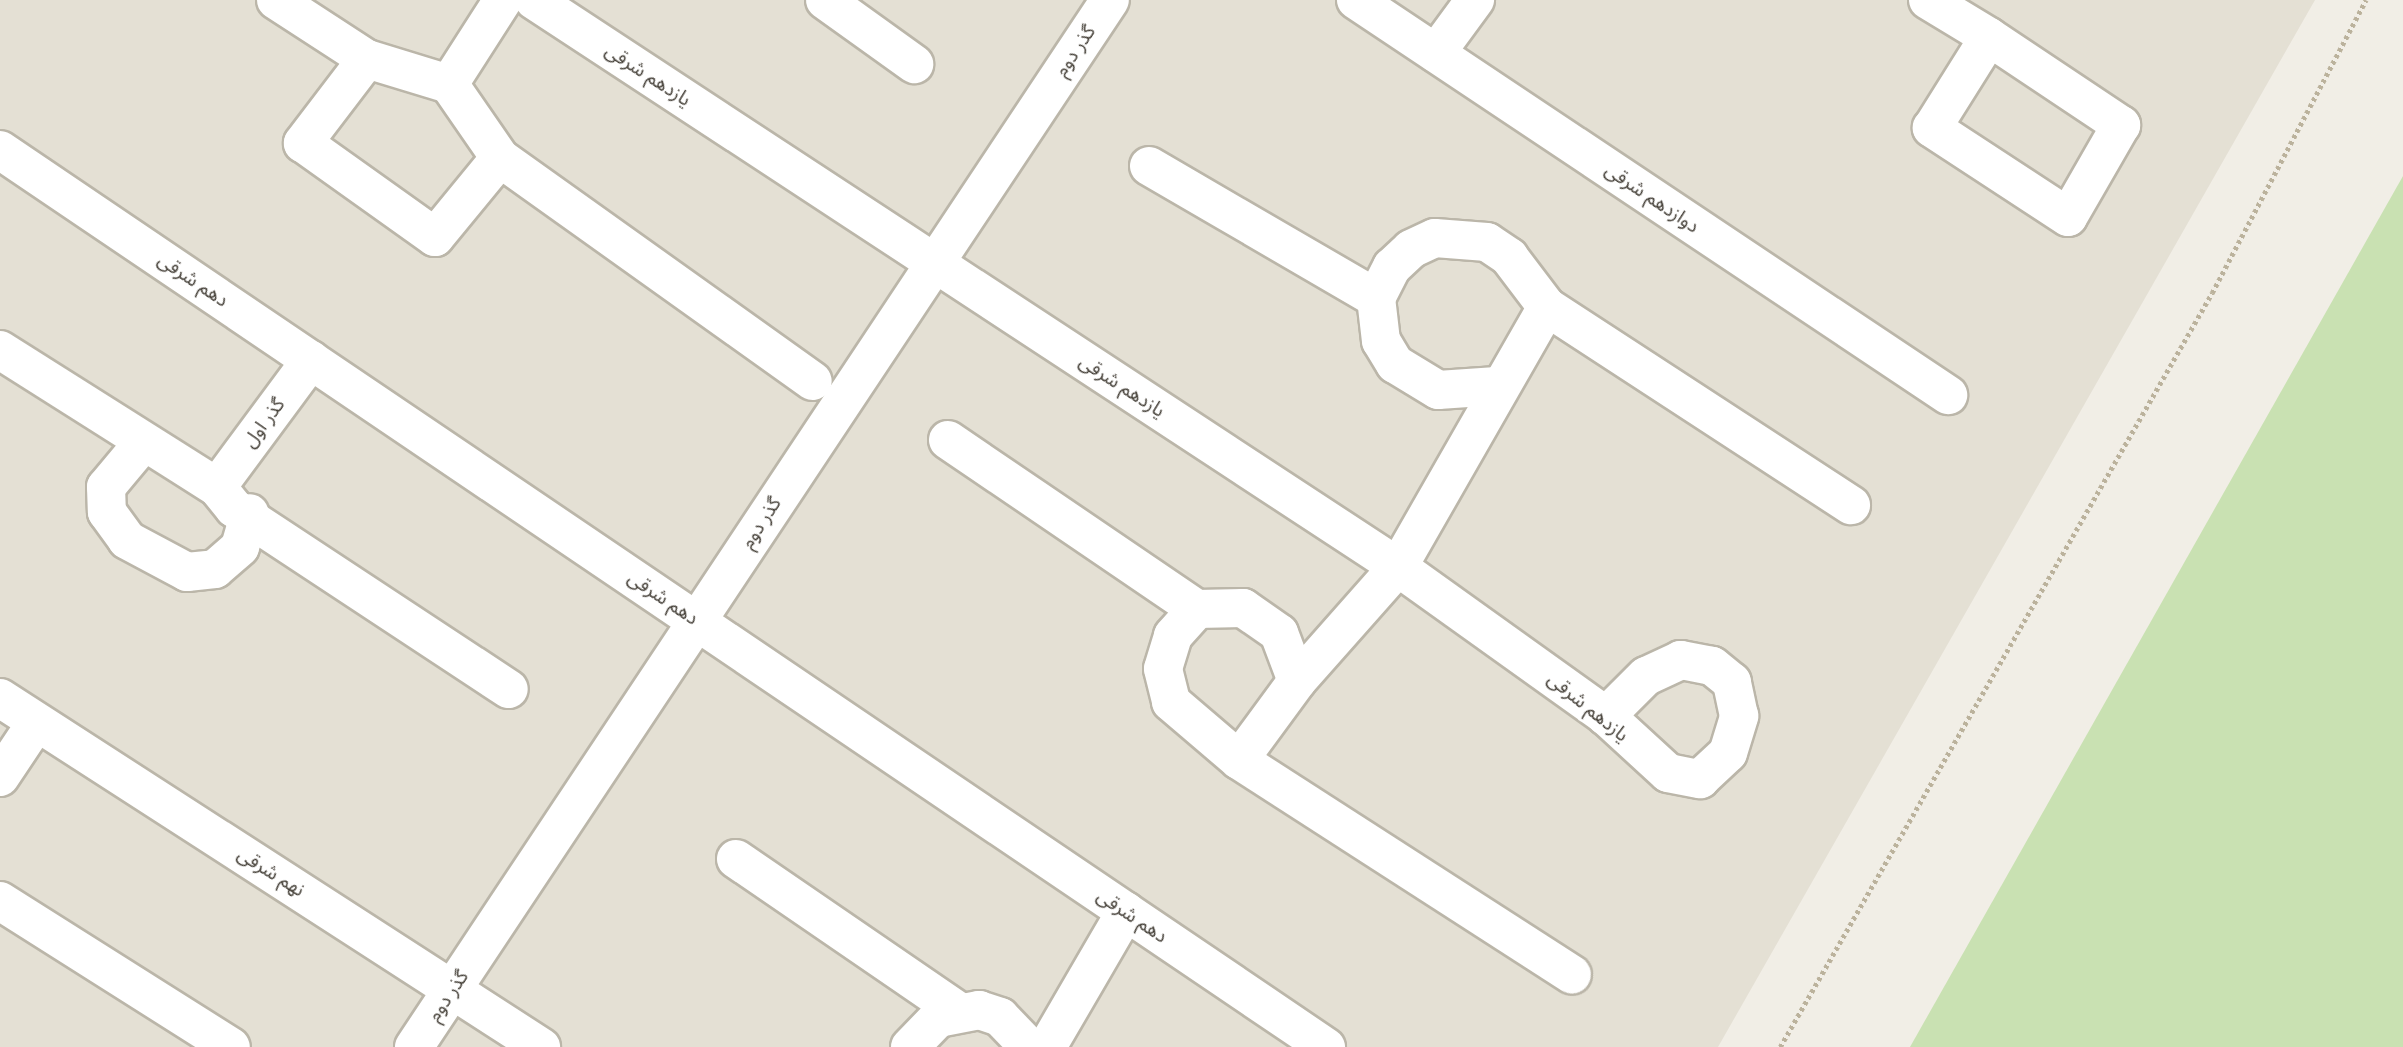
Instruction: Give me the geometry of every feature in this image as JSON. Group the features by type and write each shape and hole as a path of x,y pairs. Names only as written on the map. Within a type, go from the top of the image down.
{"street":[{"path":"275,0 367,59 449,85 500,158 813,381"},
{"path":"449,85 503,0"},
{"name":"یازدهم شرقی","path":"534,0 1398,566 1606,716 1668,773 1700,779 1728,753 1739,716 1732,682 1712,666 1681,660 1646,676 1606,716"},
{"path":"825,0 914,64"},
{"name":"گذر دوم","path":"414,1047 933,262 1110,0"},
{"name":"دوازدهم شرقی","path":"1356,0 1948,395"},
{"path":"1436,53 1475,0"},
{"path":"1928,0 1989,37 2121,125 2068,217 1932,128 1989,37"},
{"path":"367,59 303,143 435,237 500,158"},
{"name":"دهم شرقی","path":"0,150 1326,1047"},
{"path":"1149,166 1376,298"},
{"path":"1497,386 1438,390 1414,380 1381,341 1376,298 1392,267 1412,249 1462,236 1509,257 1547,307 1851,505"},
{"path":"1239,760 1297,681 1398,566 1497,386 1547,307"},
{"path":"0,350 142,444 216,487 234,508 250,513 509,690"},
{"name":"گذر اول","path":"216,487 311,360"},
{"path":"947,440 1197,609 1242,608 1279,633 1297,681"},
{"path":"142,444 106,487 107,512 127,540 187,572 215,569 240,547 250,513"},
{"path":"1197,609 1173,636 1163,669 1171,702 1239,760 1572,975"},
{"name":"نهم شرقی","path":"0,698 541,1047"},
{"path":"0,777 36,723"},
{"path":"736,859 958,1011 1000,1017 1029,1047"},
{"path":"0,901 232,1047"},
{"path":"1047,1047 1126,911"},
{"path":"910,1047 921,1031 958,1011"}],"path":[{"path":"1780,1047 2212,293 2366,0"}],"shaded area":[{"path":"0,0 2315,0 1718,1047 0,1047"}],"green space":[{"path":"2403,176 2403,1047 1910,1047"}]}
